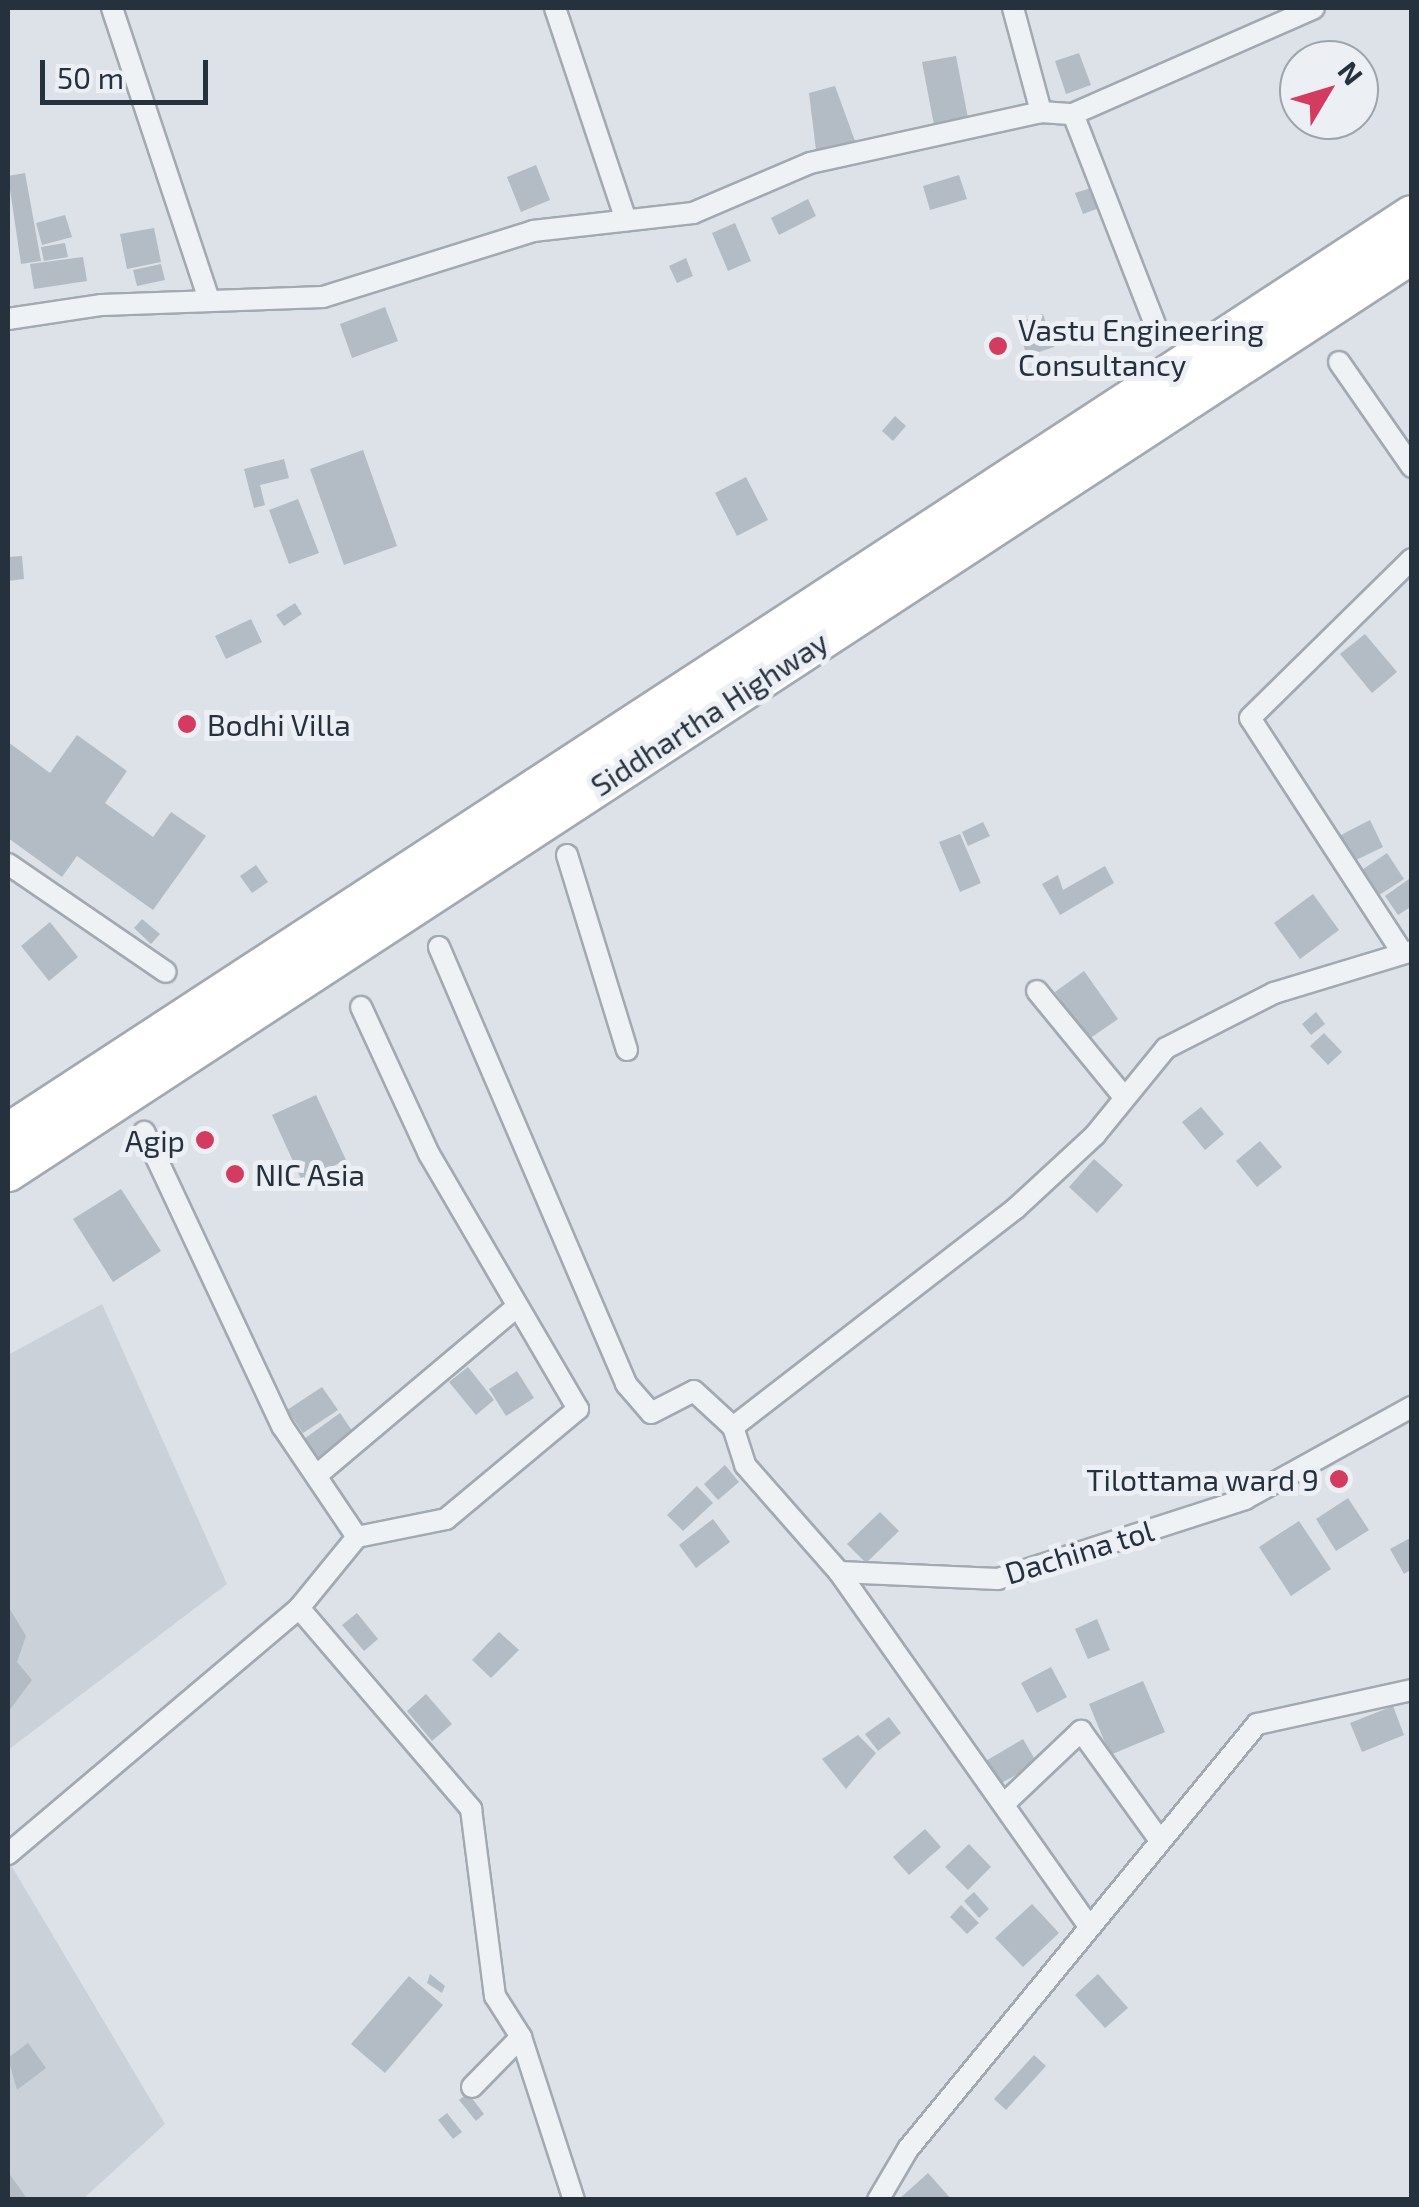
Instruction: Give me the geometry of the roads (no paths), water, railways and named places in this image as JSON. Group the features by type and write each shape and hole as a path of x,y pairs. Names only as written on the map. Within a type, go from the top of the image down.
{"highway":[{"name":"Siddhartha Highway","path":"8,1132 1412,215"},
{"name":"Siddhartha Highway","path":"8,1172 1412,254"}],"street":[{"path":"112,8 209,299"},
{"path":"555,8 626,220"},
{"path":"1013,8 1041,112"},
{"path":"8,319 209,299 323,298 533,232 693,213 810,163 1041,112 1073,114 1314,8"},
{"path":"1073,114 1155,324"},
{"path":"1339,362 1412,467"},
{"path":"732,1427 1016,1208 1124,1098 1166,1048 1202,1026 1274,993 1382,964 1406,950 1250,718 1412,559"},
{"path":"567,855 628,1050"},
{"path":"8,864 166,972"},
{"path":"439,947 626,1384 650,1413 694,1390 732,1427 745,1465 839,1572 1089,1926"},
{"path":"1037,991 1124,1098"},
{"path":"8,1854 299,1608 358,1537 446,1520 578,1409 514,1308 361,1007"},
{"path":"144,1132 282,1426 358,1537"},
{"path":"316,1475 514,1308"},
{"name":"Dachina tol","path":"839,1572 998,1579 1245,1498 1412,1407"},
{"path":"299,1608 471,1809 482,1946 494,1996 521,2037 574,2200"},
{"path":"878,2200 1089,1926 1257,1724 1412,1690"},
{"path":"1005,1803 1081,1731 1159,1839"},
{"path":"472,2087 521,2037"}],"place":[{"name":"Vastu Engineering Consultancy","path":"998,346"},
{"name":"Bodhi Villa","path":"187,724"},
{"name":"Agip","path":"205,1140"},
{"name":"NIC Asia","path":"235,1174"},
{"name":"Tilottama ward 9","path":"1339,1479"}]}
